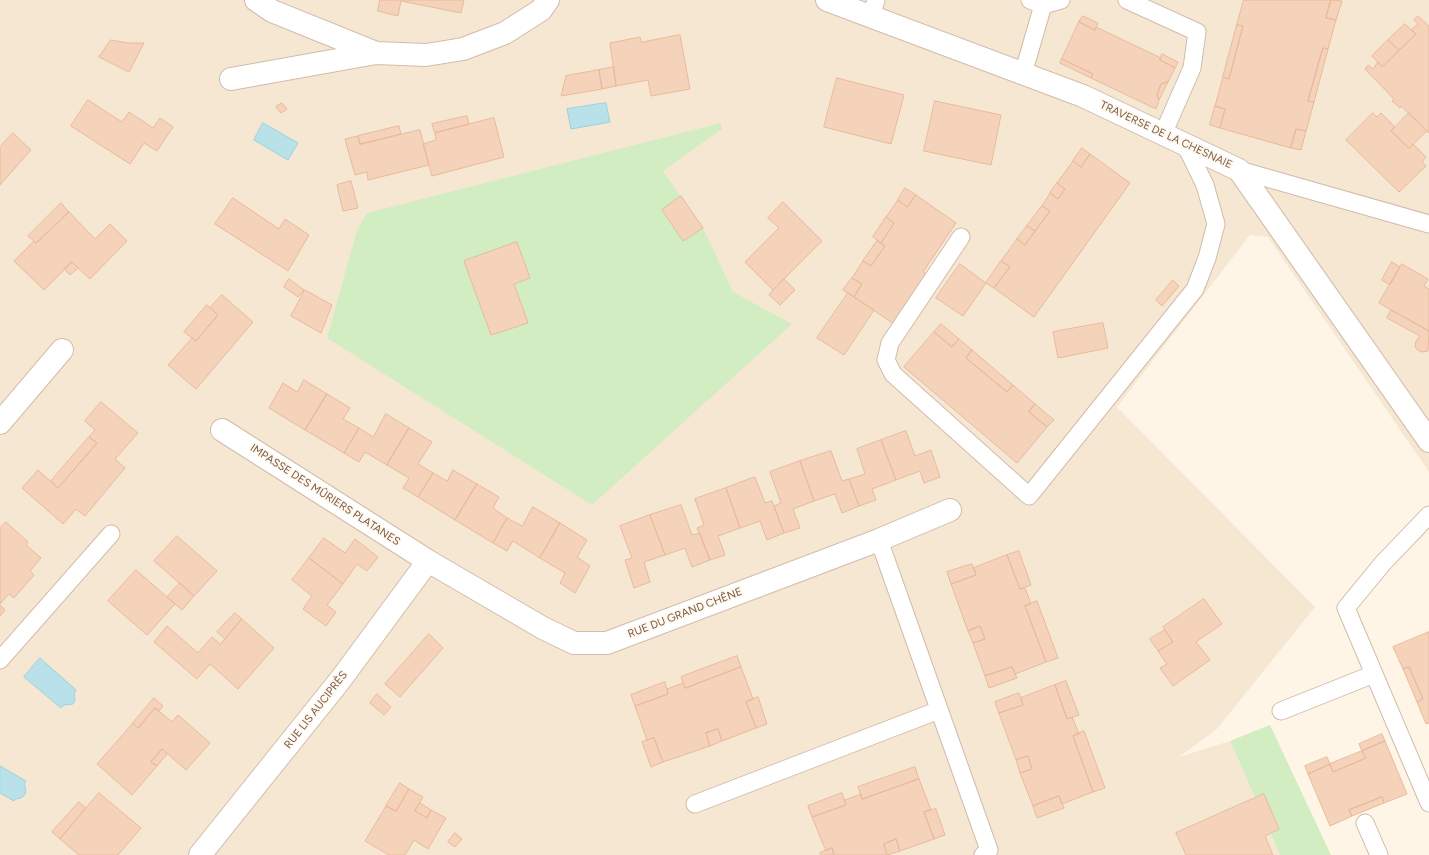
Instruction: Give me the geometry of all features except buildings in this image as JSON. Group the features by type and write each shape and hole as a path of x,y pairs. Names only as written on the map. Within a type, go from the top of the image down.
{"street":[{"path":"256,0 272,11 376,53"},
{"path":"231,79 376,53 426,55 463,49 505,34 541,10 548,0"},
{"name":"TRAVERSE DE LA CHESNAIE","path":"828,0 873,8 1023,74 1083,96 1239,170 1429,441"},
{"path":"0,423 62,350"},
{"name":"IMPASSE DES MÛRIERS PLATANES","path":"222,430 428,561"},
{"name":"RUE DU GRAND CHÊNE","path":"428,561 543,628 574,643 607,643 879,540 950,510"},
{"name":"RUE LIS AUCIPRÈS","path":"200,855 341,679 428,561"}],"lane":[{"path":"1023,74 1036,2 1061,0"},
{"path":"1127,0 1197,32 1192,68 1162,134"},
{"path":"961,237 890,343 886,360 893,374 1030,496 1195,289 1207,258 1216,224 1205,185 1185,144"},
{"path":"1239,170 1429,224"},
{"path":"1429,515 1383,563 1346,608 1429,804"},
{"path":"0,660 111,534"},
{"path":"879,540 989,850 983,855"},
{"path":"1281,711 1374,674"},
{"path":"695,804 940,710"},
{"path":"1365,823 1379,855"}],"shaded area":[{"path":"0,0 1429,0 1429,472 1268,237 1250,235 1117,407 1315,607 1217,729 1179,757 1230,741 1280,855 0,855"}],"green space":[{"path":"721,123 722,129 663,171 703,228 733,292 792,324 592,505 327,338 357,230 367,213"},
{"path":"1270,725 1331,855 1280,855 1230,741"}],"water":[{"path":"606,103 610,122 571,129 567,109"},
{"path":"263,123 298,143 288,160 254,140"},
{"path":"40,658 76,690 73,704 64,705 61,708 24,677"},
{"path":"0,766 26,781 24,784 26,792 24,796 14,801 0,793"}]}
